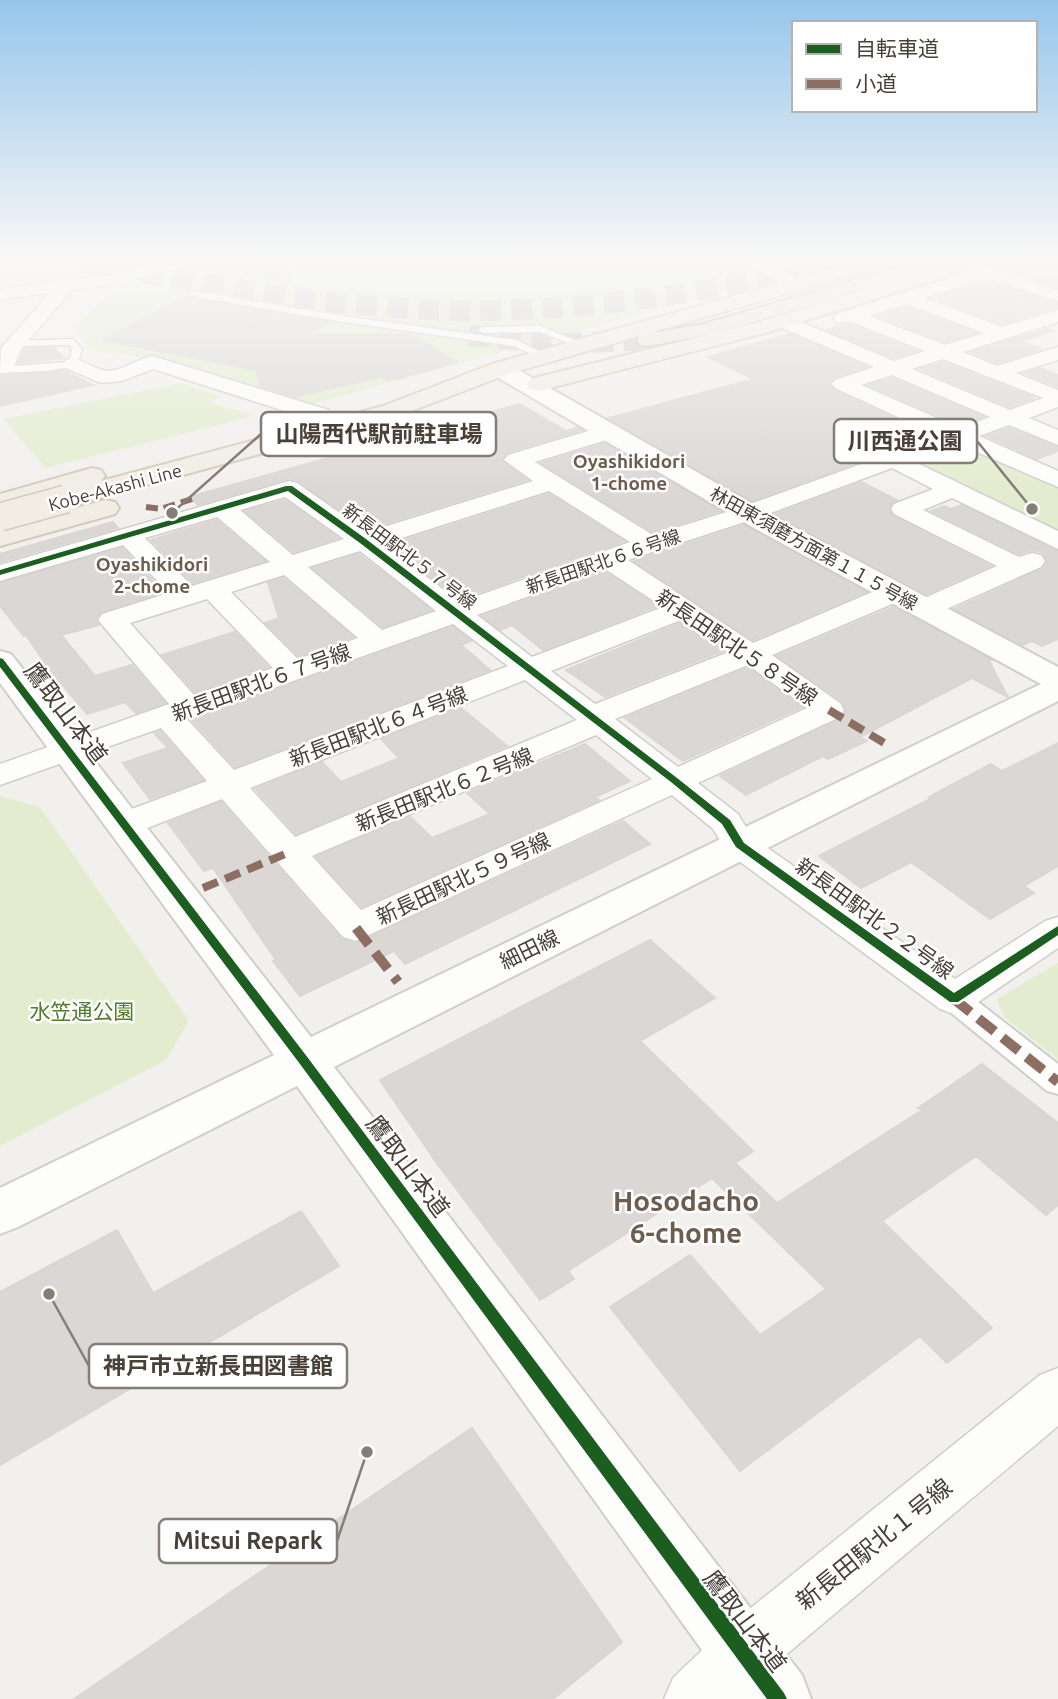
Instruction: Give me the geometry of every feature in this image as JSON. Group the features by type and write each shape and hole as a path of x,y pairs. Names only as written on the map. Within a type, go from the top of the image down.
{"main road":[{"name":"Kobe-Akashi Line","path":"391,411 500,369 603,339"},
{"name":"Kobe-Akashi Line","path":"0,517 391,411 530,386 711,339"},
{"path":"0,502 500,369"},
{"path":"0,538 530,386"}],"street":[{"path":"0,369 7,363 11,348 17,339"},
{"path":"824,339 1058,438"},
{"path":"912,339 999,372 1058,398"},
{"path":"983,339 842,384 1058,480"},
{"path":"999,372 1058,353"},
{"path":"73,364 101,377 115,377 152,362 321,415"},
{"name":"林田東須磨方面第１１５号線","path":"500,369 894,593 1058,680"},
{"name":"新長田駅北６６号線","path":"455,612 751,512 1058,398"},
{"path":"608,432 516,460 650,544"},
{"path":"893,460 1058,541"},
{"path":"199,592 551,483"},
{"name":"新長田駅北５７号線","path":"0,573 289,488 363,541 526,669 674,780 726,822 740,845"},
{"path":"954,489 904,509 1018,567"},
{"path":"222,508 377,640"},
{"path":"128,535 292,670"},
{"path":"923,609 1058,550"},
{"name":"新長田駅北５８号線","path":"610,560 681,610 751,654 829,710 674,780"},
{"name":"新長田駅北５９号線","path":"199,592 112,620 230,784 356,928 674,780"},
{"name":"新長田駅北６２号線","path":"290,852 578,733 596,722 606,710 751,654 894,593"},
{"name":"新長田駅北６４号線","path":"125,824 681,610"},
{"name":"新長田駅北６７号線","path":"0,775 455,612"},
{"name":"鷹取山本道","path":"0,661 304,1061 778,1699"},
{"name":"細田線","path":"0,1212 1058,688"},
{"name":"新長田駅北２２号線","path":"740,845 954,999 1058,930"},
{"path":"954,999 1058,1082"},
{"name":"新長田駅北１号線","path":"694,1699 742,1653 1058,1393"}],"lane":[{"path":"489,339 516,343 544,356"},
{"path":"567,339 582,345"},
{"path":"0,369 47,368 73,364 77,349 73,342 15,342"}],"green space":[{"path":"82,339 549,339 305,406 154,359 90,350"},
{"path":"180,383 221,396 210,402 255,416 46,468 3,419"},
{"path":"951,445 971,446 1058,484 1058,534 914,465 915,459"},
{"name":"水笠通公園","path":"0,796 40,807 189,1021 166,1060 0,1146"},
{"path":"1058,963 1058,1059 1004,1017 997,999"}],"building":[{"path":"418,339 457,362 401,378 387,380 381,376 296,397 261,386 256,370 102,340"},
{"path":"771,339 802,339 867,367 833,378 829,384 834,390 932,436 752,501 608,418 754,379 708,357"},
{"path":"849,339 887,339 917,351 894,358"},
{"path":"1012,339 1026,339 1020,341 1041,349 997,363 971,352"},
{"path":"25,348 54,348 64,358 18,363"},
{"path":"943,362 1033,397 1010,407 920,369"},
{"path":"1040,368 1058,375 1058,387 1024,373"},
{"path":"65,371 93,385 0,406 0,376"},
{"path":"892,378 983,417 960,425 868,385"},
{"path":"520,404 566,431 578,427 582,430 506,453 502,462 527,480 367,529 290,478 198,505 189,497"},
{"path":"1009,428 1058,447 1058,451 1037,459 986,436"},
{"path":"605,443 720,511 653,532 541,463"},
{"path":"861,482 897,500 889,508 893,516 991,566 927,594 776,514"},
{"path":"549,494 624,541 460,599 389,545"},
{"path":"285,500 338,538 294,552 245,511"},
{"path":"961,505 1058,551 1058,639 1042,646 1032,641 1023,645 954,609 1042,569 1047,562 1042,552 1031,550 1019,554 931,511 944,506 951,509"},
{"path":"216,520 265,561 193,583 151,540"},
{"path":"113,522 118,528 0,562 0,554"},
{"path":"744,525 866,592 753,640 634,561"},
{"path":"122,548 164,592 101,612 95,620 99,625 61,635 95,676 132,665 165,703 136,713 125,702 87,714 61,683 59,684 26,635 24,636 0,606 0,583"},
{"path":"359,554 431,610 383,627 313,568"},
{"path":"605,572 657,606 543,650 512,625 500,630 482,616"},
{"path":"283,578 353,637 299,656 265,623 279,618 268,583"},
{"path":"893,607 992,660 989,661 1008,697 972,678 860,737 867,741 828,759 823,756 746,795 720,776 841,719 846,711 842,701 777,656"},
{"path":"681,623 723,651 605,697 566,670"},
{"path":"453,627 471,641 461,645 490,670 235,767 192,720"},
{"path":"235,632 268,667 195,692 162,655"},
{"path":"748,668 802,707 683,761 625,718"},
{"path":"461,708 507,746 296,834 255,789 322,762 341,782 399,758 381,739"},
{"path":"160,731 203,780 150,799 123,763 168,748 154,733"},
{"path":"1058,743 1058,866 1024,886 1034,893 990,919 911,862 861,888 819,856 991,764 1002,771"},
{"path":"585,744 630,781 595,797 599,800 362,907 316,857 410,817 432,838 490,814 467,793"},
{"path":"221,802 341,939 355,944 623,821 650,844 405,964 394,951 300,996 273,961 276,960 213,868 204,871 168,823"},
{"path":"650,940 715,998 640,1041 753,1151 735,1163 777,1203 922,1110 918,1108 982,1064 1058,1123 1058,1205 1046,1215 976,1156 882,1221 992,1328 947,1363 920,1336 740,1471 610,1307 690,1255 760,1335 826,1289 712,1178 568,1271 574,1279 540,1300 436,1162 380,1080"},
{"path":"301,1211 339,1266 0,1465 0,1292 117,1230 153,1293"},
{"path":"472,1428 622,1642 553,1699 74,1699"}],"tunnel":[{"path":"508,339 551,344 648,340"}],"marked path":[{"path":"146,507 161,509 192,499"},
{"path":"829,710 886,744"},
{"path":"203,888 290,852"},
{"path":"356,928 398,982"},
{"path":"954,999 1058,1082"}],"cycle path":[{"path":"0,573 289,488 363,541 674,780 726,822 740,845 954,999 1058,930"},
{"path":"0,661 304,1061 778,1699"}],"place":[{"name":"川西通公園","path":"1032,509"},
{"name":"山陽西代駅前駐車場","path":"172,513"},
{"name":"神戸市立新長田図書館","path":"49,1294"},
{"name":"Mitsui Repark","path":"367,1452"}],"district":[{"name":"Oyashikidori 1-chome","path":"629,472"},
{"name":"Oyashikidori 2-chome","path":"152,575"},
{"name":"Hosodacho 6-chome","path":"686,1216"}]}
